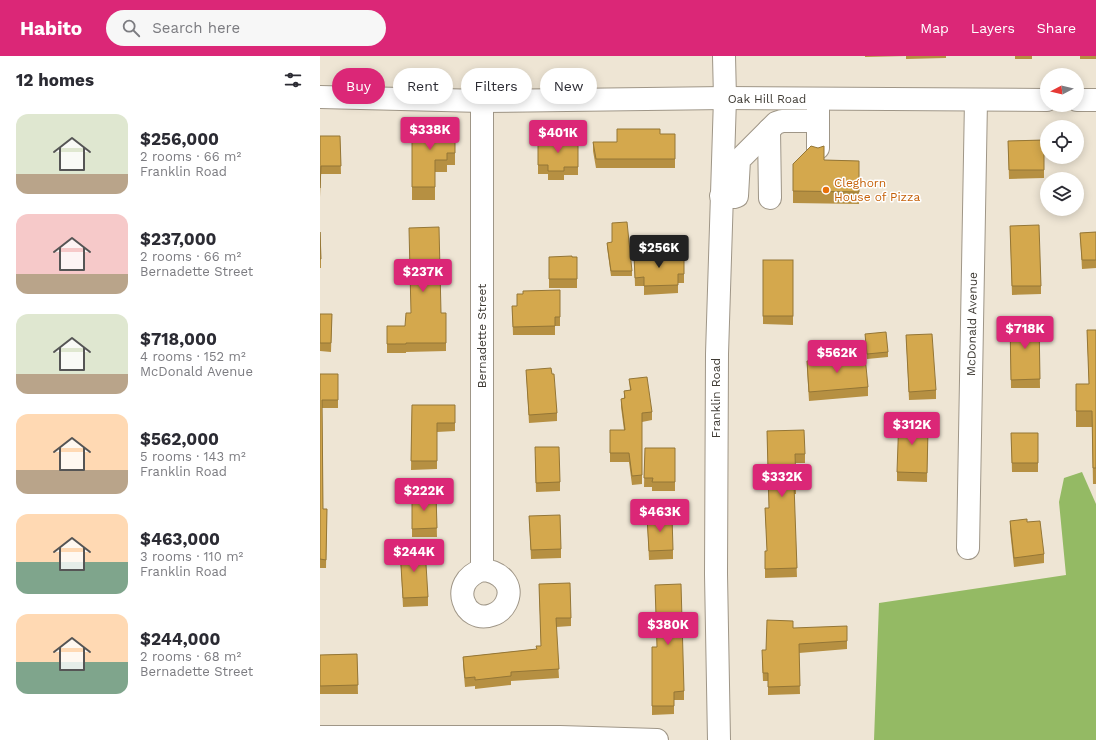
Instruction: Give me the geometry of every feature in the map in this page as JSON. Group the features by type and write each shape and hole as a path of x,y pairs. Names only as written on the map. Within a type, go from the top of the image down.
{"street":[{"name":"Franklin Road","path":"718,740 716,362 721,196 731,160 725,98 724,56"},
{"name":"Oak Hill Road","path":"320,97 461,100"},
{"name":"Oak Hill Road","path":"532,100 725,98 1040,100"},
{"path":"770,198 776,125 782,99"},
{"path":"818,99 818,148"},
{"name":"McDonald Avenue","path":"968,548 976,100"},
{"path":"1084,100 1096,100"},
{"name":"Bernadette Street","path":"482,104 482,570"},
{"path":"731,160 776,125 818,120"},
{"path":"320,737 560,737 657,740"}],"green space":[{"path":"1082,472 1096,504 1096,740 874,740 879,603 1066,575 1059,502 1064,478"}],"building":[{"path":"412,123 448,123 448,126 455,126 455,153 447,153 447,160 435,160 435,187 412,187"},
{"path":"617,129 660,129 660,134 675,134 675,159 596,159 593,142 617,142"},
{"path":"320,136 340,136 341,166 321,166 320,188"},
{"path":"570,138 569,142 578,142 578,167 564,167 564,171 548,171 548,165 538,165 538,139"},
{"path":"1040,140 1040,164 1044,164 1044,170 1009,170 1008,141"},
{"name":"Cleghorn House of Pizza","path":"811,146 818,148 824,146 824,160 859,161 859,192 793,191 793,164"},
{"path":"627,222 632,271 611,271 607,243 612,242 612,223"},
{"path":"1039,225 1041,286 1012,286 1010,226"},
{"path":"439,227 441,313 446,313 446,343 387,344 387,326 405,326 406,313 411,313 409,228"},
{"path":"320,232 321,259 320,259"},
{"path":"1096,232 1096,260 1082,260 1080,233"},
{"path":"677,254 677,258 684,258 684,274 678,274 678,285 644,286 644,277 635,278 634,255"},
{"path":"549,257 577,257 577,279 549,279"},
{"path":"763,260 793,260 793,316 763,316"},
{"path":"560,290 560,317 555,317 555,326 513,327 512,306 517,306 517,294 523,294 523,291"},
{"path":"320,314 332,314 331,343 320,343"},
{"path":"1010,321 1039,321 1040,379 1011,380"},
{"path":"1087,330 1096,330 1096,468 1093,468 1092,411 1076,411 1076,384 1089,384"},
{"path":"886,332 888,352 867,354 865,334"},
{"path":"932,334 936,390 909,392 906,335"},
{"path":"865,356 868,387 809,392 807,361"},
{"path":"551,368 552,374 554,374 557,413 529,415 526,370"},
{"path":"320,374 338,374 338,400 322,400 323,509 327,509 326,560 320,559"},
{"path":"647,377 652,412 642,413 642,475 632,476 629,453 610,453 610,430 625,430 621,399 625,398 624,391 631,390 629,379"},
{"path":"412,405 455,405 455,423 437,423 437,461 411,461"},
{"path":"899,415 919,415 918,429 928,430 927,473 897,472"},
{"path":"804,430 805,454 795,454 796,485 794,485 797,568 765,569 765,551 767,551 765,508 769,508 767,431"},
{"path":"1011,433 1038,433 1038,463 1012,463"},
{"path":"535,447 559,447 560,482 536,483"},
{"path":"645,448 675,448 675,482 652,482 653,478 644,478"},
{"path":"436,494 437,528 412,529 412,495"},
{"path":"560,515 561,549 531,550 529,516"},
{"path":"672,516 673,550 649,551 647,517"},
{"path":"1027,519 1027,522 1040,521 1044,554 1014,558 1010,521"},
{"path":"425,548 428,597 403,598 400,550"},
{"path":"570,583 571,618 556,618 559,669 511,672 511,676 475,680 475,677 465,678 463,657 537,649 536,646 541,646 539,584"},
{"path":"681,584 684,691 674,692 674,706 652,706 652,647 657,647 655,585"},
{"path":"767,620 793,621 793,628 847,626 847,641 799,644 800,686 768,687 768,673 763,673 762,650 766,650"},
{"path":"357,654 358,685 320,686 320,655"}],"place":[{"name":"Cleghorn House of Pizza","path":"826,190"}]}
